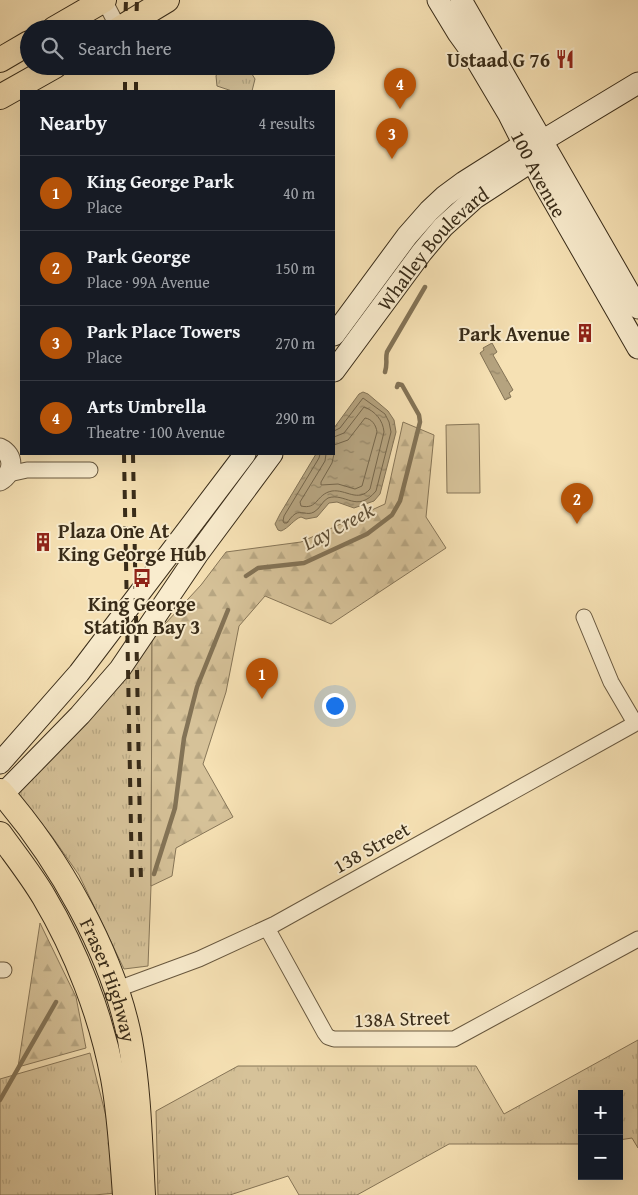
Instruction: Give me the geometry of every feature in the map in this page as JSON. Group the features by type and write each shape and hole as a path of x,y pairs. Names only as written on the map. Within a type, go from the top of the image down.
{"main road":[{"path":"70,20 104,0"},
{"path":"134,20 167,0"},
{"name":"100 Avenue","path":"438,0 638,308"},
{"name":"100 Avenue","path":"461,0 533,149 638,348"},
{"path":"0,60 20,48"},
{"path":"0,97 38,75"},
{"name":"Whalley Boulevard","path":"335,334 406,236 428,211 464,182 533,149 638,83"},
{"name":"Whalley Boulevard","path":"335,369 443,226 533,149"},
{"path":"0,763 79,673 194,524 244,455"},
{"path":"1,793 87,708 120,669 202,548 271,455"},
{"name":"Fraser Highway","path":"1,793 42,846 74,896 101,953 115,990 129,1040 138,1099 143,1195"},
{"name":"Fraser Highway","path":"0,834 30,876 58,923 83,976 95,1010 113,1077 125,1195"}],"street":[{"path":"104,0 114,20"},
{"path":"3,464 27,470 90,470"},
{"path":"584,617 611,682 637,722"},
{"name":"138 Street","path":"115,990 199,960 267,928 637,722"},
{"name":"138A Street","path":"267,928 328,1038 334,1039 454,1039 638,939"}],"green space":[{"path":"253,75 255,79 252,90 229,90 217,86 216,76"},
{"path":"403,422 434,435 426,517 446,548 331,624 265,596 239,626 226,692 203,764 233,817 176,848 172,876 151,886 152,638 201,585 226,552 301,542 385,504"},
{"path":"479,424 480,493 447,493 446,425"},
{"path":"152,638 151,886 148,966 124,969 79,875 51,835 16,791"},
{"path":"40,923 76,997 86,1048 18,1067"},
{"path":"638,1040 638,1148 632,1138 623,1139 623,1090 578,1090 578,1144 449,1144 357,1195 299,1195 288,1176 230,1195 158,1195 156,1111 238,1066 476,1066 504,1114"},
{"path":"90,1053 111,1136 116,1193 94,1195 0,1195 0,1079"}],"water":[{"path":"492,343 497,352 493,355 513,390 509,393 511,397 505,400 480,353 484,350 483,348"},
{"path":"363,392 368,394 388,411 394,420 396,432 380,494 374,501 354,508 337,502 329,503 317,517 306,519 301,517 284,530 278,530 275,524 315,455 335,455 335,427 359,394"}],"waterway":[{"name":"Lay Creek","path":"385,372 387,352 425,287"},
{"name":"Lay Creek","path":"246,576 258,568 304,563 367,534 392,515 400,501 420,422 419,415 402,385 398,384 397,387"},
{"name":"Lay Creek","path":"154,874 175,808 184,738 197,687 228,610"},
{"name":"Lay Creek","path":"0,1100 56,1002"}],"railway":[{"path":"125,20 126,0"},
{"path":"136,20 137,0"},
{"path":"125,75 125,90"},
{"path":"136,75 136,90"},
{"path":"124,455 132,882"},
{"path":"133,455 141,883"}],"place":[{"name":"Ustaad G 76","path":"565,59"},
{"name":"Arts Umbrella","path":"400,109"},
{"name":"Park Place Towers","path":"392,159"},
{"name":"Park Avenue","path":"585,333"},
{"name":"Park George","path":"577,524"},
{"name":"Plaza One At King George Hub","path":"43,542"},
{"name":"King George Station Bay 3","path":"142,578"},
{"name":"King George Park","path":"262,699"}]}
